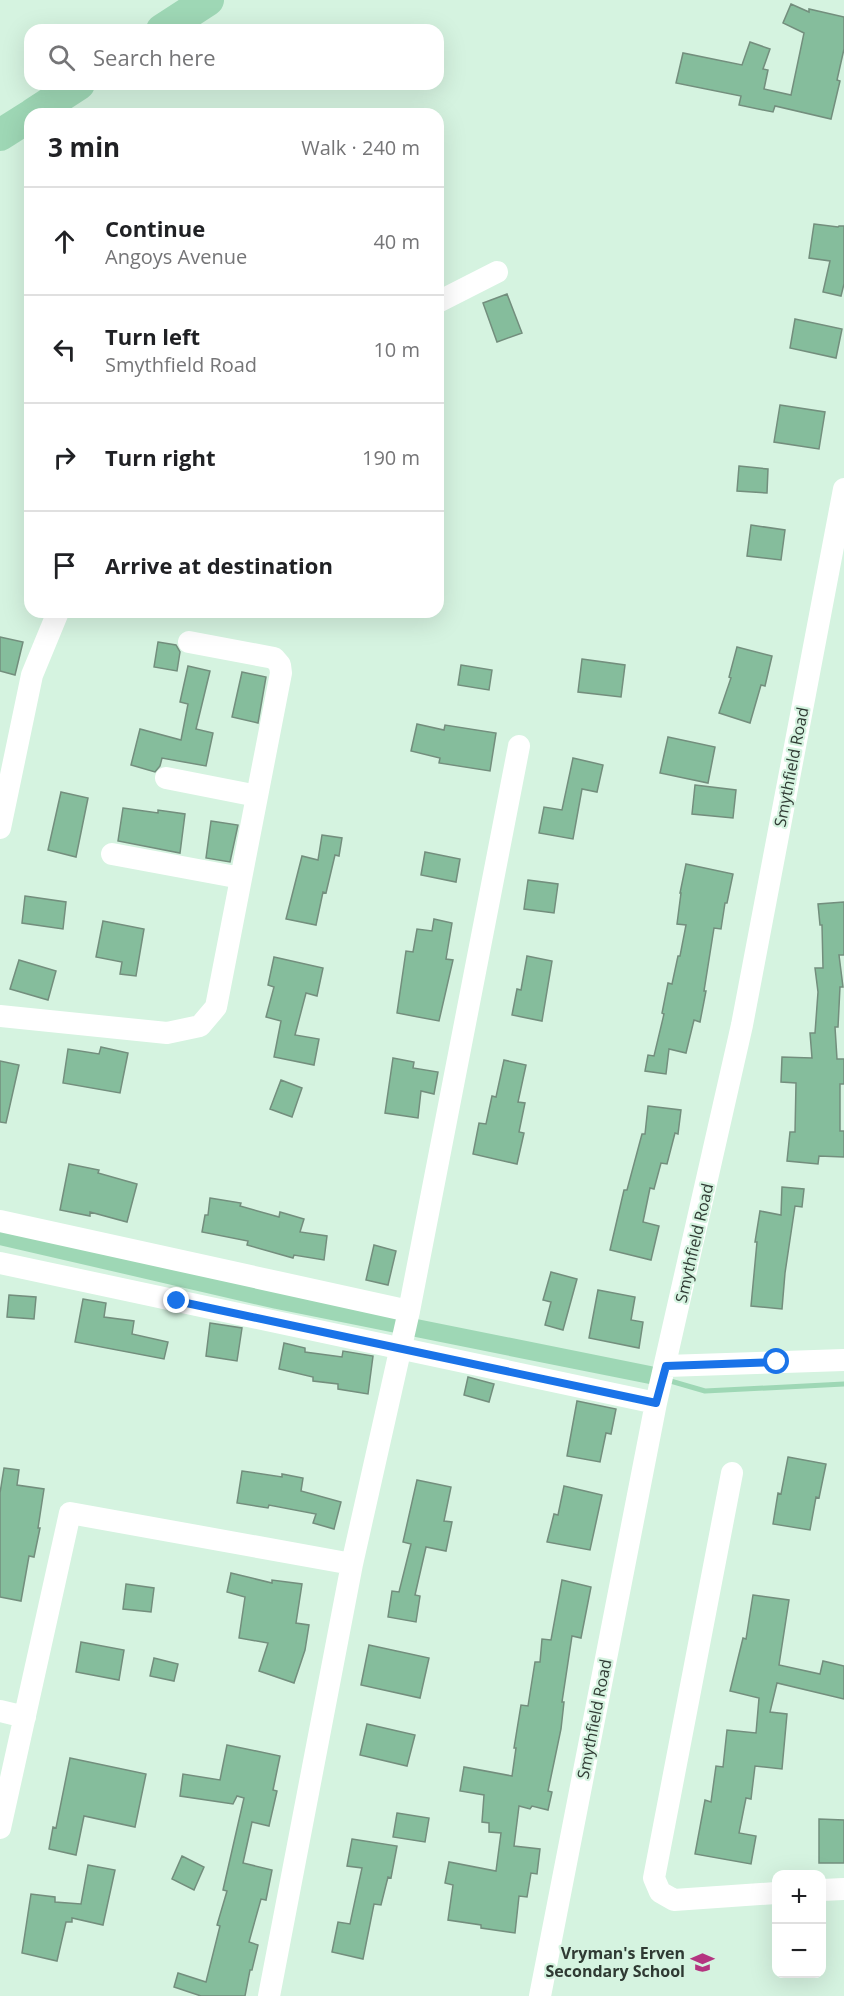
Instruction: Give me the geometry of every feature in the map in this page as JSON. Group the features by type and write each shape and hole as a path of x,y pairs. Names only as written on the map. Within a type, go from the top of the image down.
{"street":[{"path":"444,299 497,272"},
{"name":"Smythfield Road","path":"540,1996 656,1403 742,1025 844,489"},
{"path":"0,828 32,675 56,618"},
{"path":"0,1016 167,1033 200,1026 216,1007 281,673 280,664 274,658 189,642"},
{"path":"269,1996 352,1564 409,1311 519,746"},
{"path":"166,778 257,796"},
{"path":"112,854 241,878"},
{"path":"0,1221 409,1311"},
{"path":"0,1263 656,1403"},
{"path":"666,1366 844,1360"},
{"path":"732,1473 654,1878 660,1892 674,1900 772,1893"},
{"path":"0,1828 70,1513 352,1564"},
{"path":"0,1711 25,1717"},
{"path":"826,1890 844,1889"}],"building":[{"path":"791,4 809,12 809,9 844,17 844,49 837,80 840,81 831,119 775,106 773,112 739,105 741,96 676,83 683,53 742,65 750,42 770,49 763,69 768,70 764,89 791,95 804,33 783,23"},
{"path":"814,224 844,226 844,284 841,296 823,292 830,261 809,258"},
{"path":"507,294 522,333 497,342 483,303"},
{"path":"795,319 842,329 836,358 790,348"},
{"path":"780,405 825,412 819,449 774,442"},
{"path":"739,466 768,469 767,493 737,491"},
{"path":"751,525 785,530 781,560 747,556"},
{"path":"0,637 23,642 15,675 0,671"},
{"path":"158,642 176,645 180,652 177,671 154,667"},
{"path":"737,647 772,656 765,686 761,685 750,723 719,713 731,678 729,677"},
{"path":"582,659 625,665 621,697 578,692"},
{"path":"461,665 492,670 489,690 458,685"},
{"path":"188,666 210,671 196,729 213,733 206,766 162,758 155,772 131,765 140,729 181,740 188,704 180,702"},
{"path":"242,672 266,677 258,723 232,717"},
{"path":"417,724 444,730 445,725 496,733 490,771 439,763 440,758 411,751"},
{"path":"668,737 715,747 708,783 660,773"},
{"path":"573,758 603,765 597,792 582,789 573,839 539,833 544,807 562,810"},
{"path":"695,785 736,790 733,818 692,814"},
{"path":"61,792 88,798 76,857 48,850"},
{"path":"123,808 185,814 180,853 118,841"},
{"path":"211,821 238,825 230,862 206,858"},
{"path":"322,835 342,838 339,856 335,855 326,893 323,892 316,925 286,919 302,856 318,860"},
{"path":"425,852 460,859 456,882 421,875"},
{"path":"686,864 733,874 721,929 714,928 700,1022 694,1020 686,1053 669,1049 666,1074 645,1071 648,1055 654,1056 664,1014 662,1013 668,983 672,984 678,956 680,956 686,925 677,924"},
{"path":"528,880 558,884 554,913 524,909"},
{"path":"25,896 66,902 63,929 22,923"},
{"path":"844,902 844,955 839,955 843,987 840,987 838,1027 835,1027 837,1059 844,1059 844,1084 840,1084 840,1131 844,1131 844,1157 819,1156 818,1164 787,1161 790,1132 795,1132 796,1083 781,1082 782,1057 812,1058 810,1033 815,1033 818,992 815,968 823,968 822,925 820,925 818,904"},
{"path":"434,919 452,923 446,959 453,960 439,1021 397,1013 406,951 413,952 417,929 432,931"},
{"path":"103,921 144,929 136,976 120,974 122,962 96,957"},
{"path":"527,956 552,961 542,1021 512,1015 517,989 521,990"},
{"path":"274,957 323,968 317,996 306,993 295,1035 319,1039 314,1065 274,1057 281,1021 266,1017 274,987 268,985"},
{"path":"19,960 56,971 48,1000 10,989"},
{"path":"101,1047 128,1053 120,1093 63,1083 68,1049 99,1054"},
{"path":"393,1058 414,1062 413,1068 438,1072 434,1094 421,1091 418,1118 385,1113"},
{"path":"504,1060 526,1065 518,1102 525,1103 519,1132 524,1133 517,1164 473,1154 479,1123 486,1124 492,1096 496,1097"},
{"path":"0,1061 19,1065 6,1123 0,1122"},
{"path":"281,1080 302,1088 292,1117 270,1109"},
{"path":"648,1106 681,1110 678,1134 675,1133 667,1164 661,1163 654,1189 650,1188 643,1222 659,1226 651,1260 610,1250 624,1190 627,1190 642,1134 645,1134"},
{"path":"69,1164 99,1170 98,1173 137,1184 127,1222 90,1212 90,1216 60,1210"},
{"path":"782,1187 804,1189 802,1207 795,1206 782,1309 751,1306 757,1242 755,1242 760,1211 781,1215"},
{"path":"210,1198 241,1203 240,1206 279,1217 280,1212 304,1219 300,1232 327,1236 324,1260 294,1255 293,1258 247,1245 248,1241 202,1232 205,1215 208,1215"},
{"path":"374,1245 396,1251 388,1285 366,1280"},
{"path":"551,1272 577,1279 563,1330 545,1325 551,1302 543,1300"},
{"path":"598,1290 635,1297 631,1320 643,1322 639,1348 589,1338"},
{"path":"9,1295 36,1297 34,1319 7,1317"},
{"path":"83,1299 106,1303 104,1317 134,1321 132,1334 168,1342 164,1359 75,1342"},
{"path":"210,1323 242,1328 237,1361 206,1356"},
{"path":"284,1343 305,1348 305,1352 342,1357 343,1351 373,1356 368,1394 338,1389 338,1384 313,1381 313,1377 279,1369"},
{"path":"468,1377 494,1384 489,1402 464,1395"},
{"path":"577,1401 616,1409 611,1434 606,1433 600,1462 567,1456"},
{"path":"788,1457 826,1464 819,1498 816,1497 810,1530 773,1524 778,1493 781,1494"},
{"path":"4,1468 19,1470 17,1485 44,1489 38,1528 40,1528 34,1557 29,1556 21,1601 0,1597 0,1493"},
{"path":"242,1471 303,1478 301,1491 341,1502 334,1529 313,1523 316,1514 269,1505 268,1508 237,1503"},
{"path":"417,1480 451,1487 444,1521 452,1522 446,1551 426,1547 415,1595 420,1596 416,1622 388,1617 392,1591 399,1592 411,1544 403,1542"},
{"path":"564,1486 602,1495 590,1550 547,1542 554,1514 558,1515"},
{"path":"231,1573 272,1583 272,1580 302,1584 296,1623 309,1625 305,1650 294,1683 259,1671 268,1643 239,1638 245,1597 227,1592"},
{"path":"562,1580 591,1587 581,1638 572,1636 562,1702 564,1702 561,1729 548,1791 552,1792 548,1810 519,1806 514,1846 540,1849 537,1874 531,1873 527,1897 519,1896 515,1933 448,1920 453,1885 445,1883 449,1862 496,1871 501,1833 489,1832 489,1823 482,1822 484,1795 460,1791 464,1767 512,1776 521,1705 528,1706 535,1662 540,1662 542,1639 551,1640"},
{"path":"126,1584 154,1588 151,1612 123,1609"},
{"path":"753,1595 789,1600 779,1665 820,1674 823,1661 844,1666 844,1699 777,1683 770,1712 787,1714 782,1769 755,1766 751,1799 746,1798 739,1833 756,1836 751,1864 695,1854 705,1800 711,1802 716,1766 723,1767 727,1730 756,1733 759,1698 730,1691 743,1638 746,1639"},
{"path":"81,1642 124,1650 119,1680 76,1672"},
{"path":"369,1645 429,1658 420,1698 361,1685"},
{"path":"154,1658 178,1664 174,1681 150,1676"},
{"path":"367,1724 415,1735 407,1766 360,1755"},
{"path":"227,1745 280,1756 273,1790 277,1791 269,1826 252,1822 243,1863 272,1870 266,1900 261,1899 249,1942 258,1945 245,1996 201,1996 174,1987 178,1973 206,1982 220,1926 217,1925 227,1891 223,1890 244,1798 237,1796 233,1804 180,1796 183,1774 220,1780"},
{"path":"70,1758 146,1774 135,1827 84,1816 76,1855 49,1849 53,1827 56,1828"},
{"path":"397,1813 429,1818 425,1842 393,1837"},
{"path":"819,1819 844,1820 844,1863 819,1863"},
{"path":"352,1839 397,1846 391,1878 388,1877 381,1905 374,1904 363,1959 332,1952 338,1922 350,1924 362,1868 347,1866"},
{"path":"182,1856 204,1867 194,1890 172,1879"},
{"path":"88,1865 115,1870 103,1925 72,1918 72,1922 66,1922 57,1961 22,1953 31,1894 55,1897 55,1902 81,1904"}],"waterway":[{"path":"171,24 208,0"},
{"path":"42,108 70,90"},
{"path":"0,135 24,120"},
{"path":"0,1236 277,1300 650,1375"},
{"path":"667,1380 705,1391 844,1384"}],"place":[{"name":"Vryman's Erven Secondary School","path":"703,1962"}],"route":[{"path":"177,1301 656,1403 666,1366 777,1362"}]}
